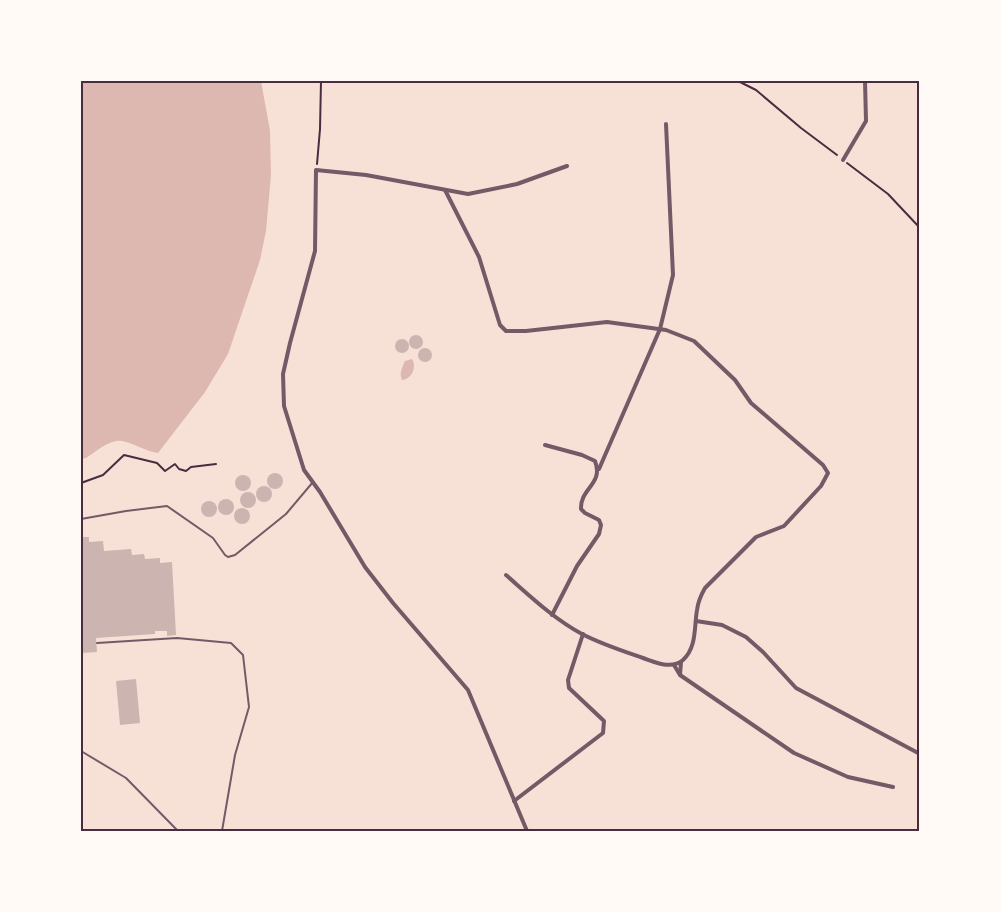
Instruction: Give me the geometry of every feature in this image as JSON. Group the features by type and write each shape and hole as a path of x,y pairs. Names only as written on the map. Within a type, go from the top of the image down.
{"street":[{"path":"843,160 866,121 865,81"},
{"path":"552,615 577,566 600,529 599,520 585,513 581,509 581,505 584,496 597,478 598,469 660,329 673,275 666,124"},
{"path":"527,831 468,690 393,604 365,567 304,470 284,406 284,374 290,343 315,250 316,170 366,175 468,194 518,184 566,166"},
{"path":"445,190 479,258 500,325 506,330 526,330 607,322 666,330 694,341 735,380 751,403 823,465 828,473 821,486 784,526 756,537 705,588 700,598 691,650 681,662 674,665 654,662 582,634 552,615 506,575"},
{"path":"545,445 595,460 598,469"},
{"path":"696,621 722,626 746,637 763,652 796,688 920,754"},
{"path":"514,800 603,732 604,721 569,688 568,680 582,634"},
{"path":"680,675 681,662"},
{"path":"674,665 680,675 794,753 848,777 893,788"}],"lane":[{"path":"81,519 167,506 213,538 228,557 235,555 286,514 313,482"},
{"path":"97,643 177,638 231,643 243,655 249,706 235,755 222,831"},
{"path":"81,751 126,778 178,831"}],"path":[{"path":"316,170 320,129 321,81"},
{"path":"738,81 756,90 801,128 888,194 920,228"},
{"path":"81,483 103,475 124,455 157,463 165,471 175,464 179,469 186,471 191,467 216,464"}],"shaded area":[{"path":"81,81 261,81 270,131 271,175 266,231 260,260 228,354 205,392 158,453 126,442 117,441 103,446 86,458 81,459"},
{"path":"412,359 413,372 406,379 402,380 401,373 405,361"}],"building":[{"path":"416,335 421,337 423,342 421,347 416,349 411,347 409,342 411,337"},
{"path":"402,339 407,341 409,346 407,351 402,353 397,351 395,346 397,341"},
{"path":"425,348 430,350 432,355 430,360 425,362 420,360 418,355 420,350"},
{"path":"275,473 283,481 275,489 267,481"},
{"path":"243,475 251,483 243,491 235,483"},
{"path":"264,486 272,494 264,502 256,494"},
{"path":"248,492 256,500 248,508 240,500"},
{"path":"226,499 234,507 226,515 218,507"},
{"path":"209,501 217,509 209,517 201,509"},
{"path":"242,508 250,516 242,524 234,516"},
{"path":"81,537 89,537 89,542 103,541 104,551 131,549 132,555 144,554 145,559 160,558 160,563 172,562 176,635 167,636 167,631 155,631 155,634 96,638 97,652 81,653"},
{"path":"136,679 140,723 120,725 116,681"}]}
